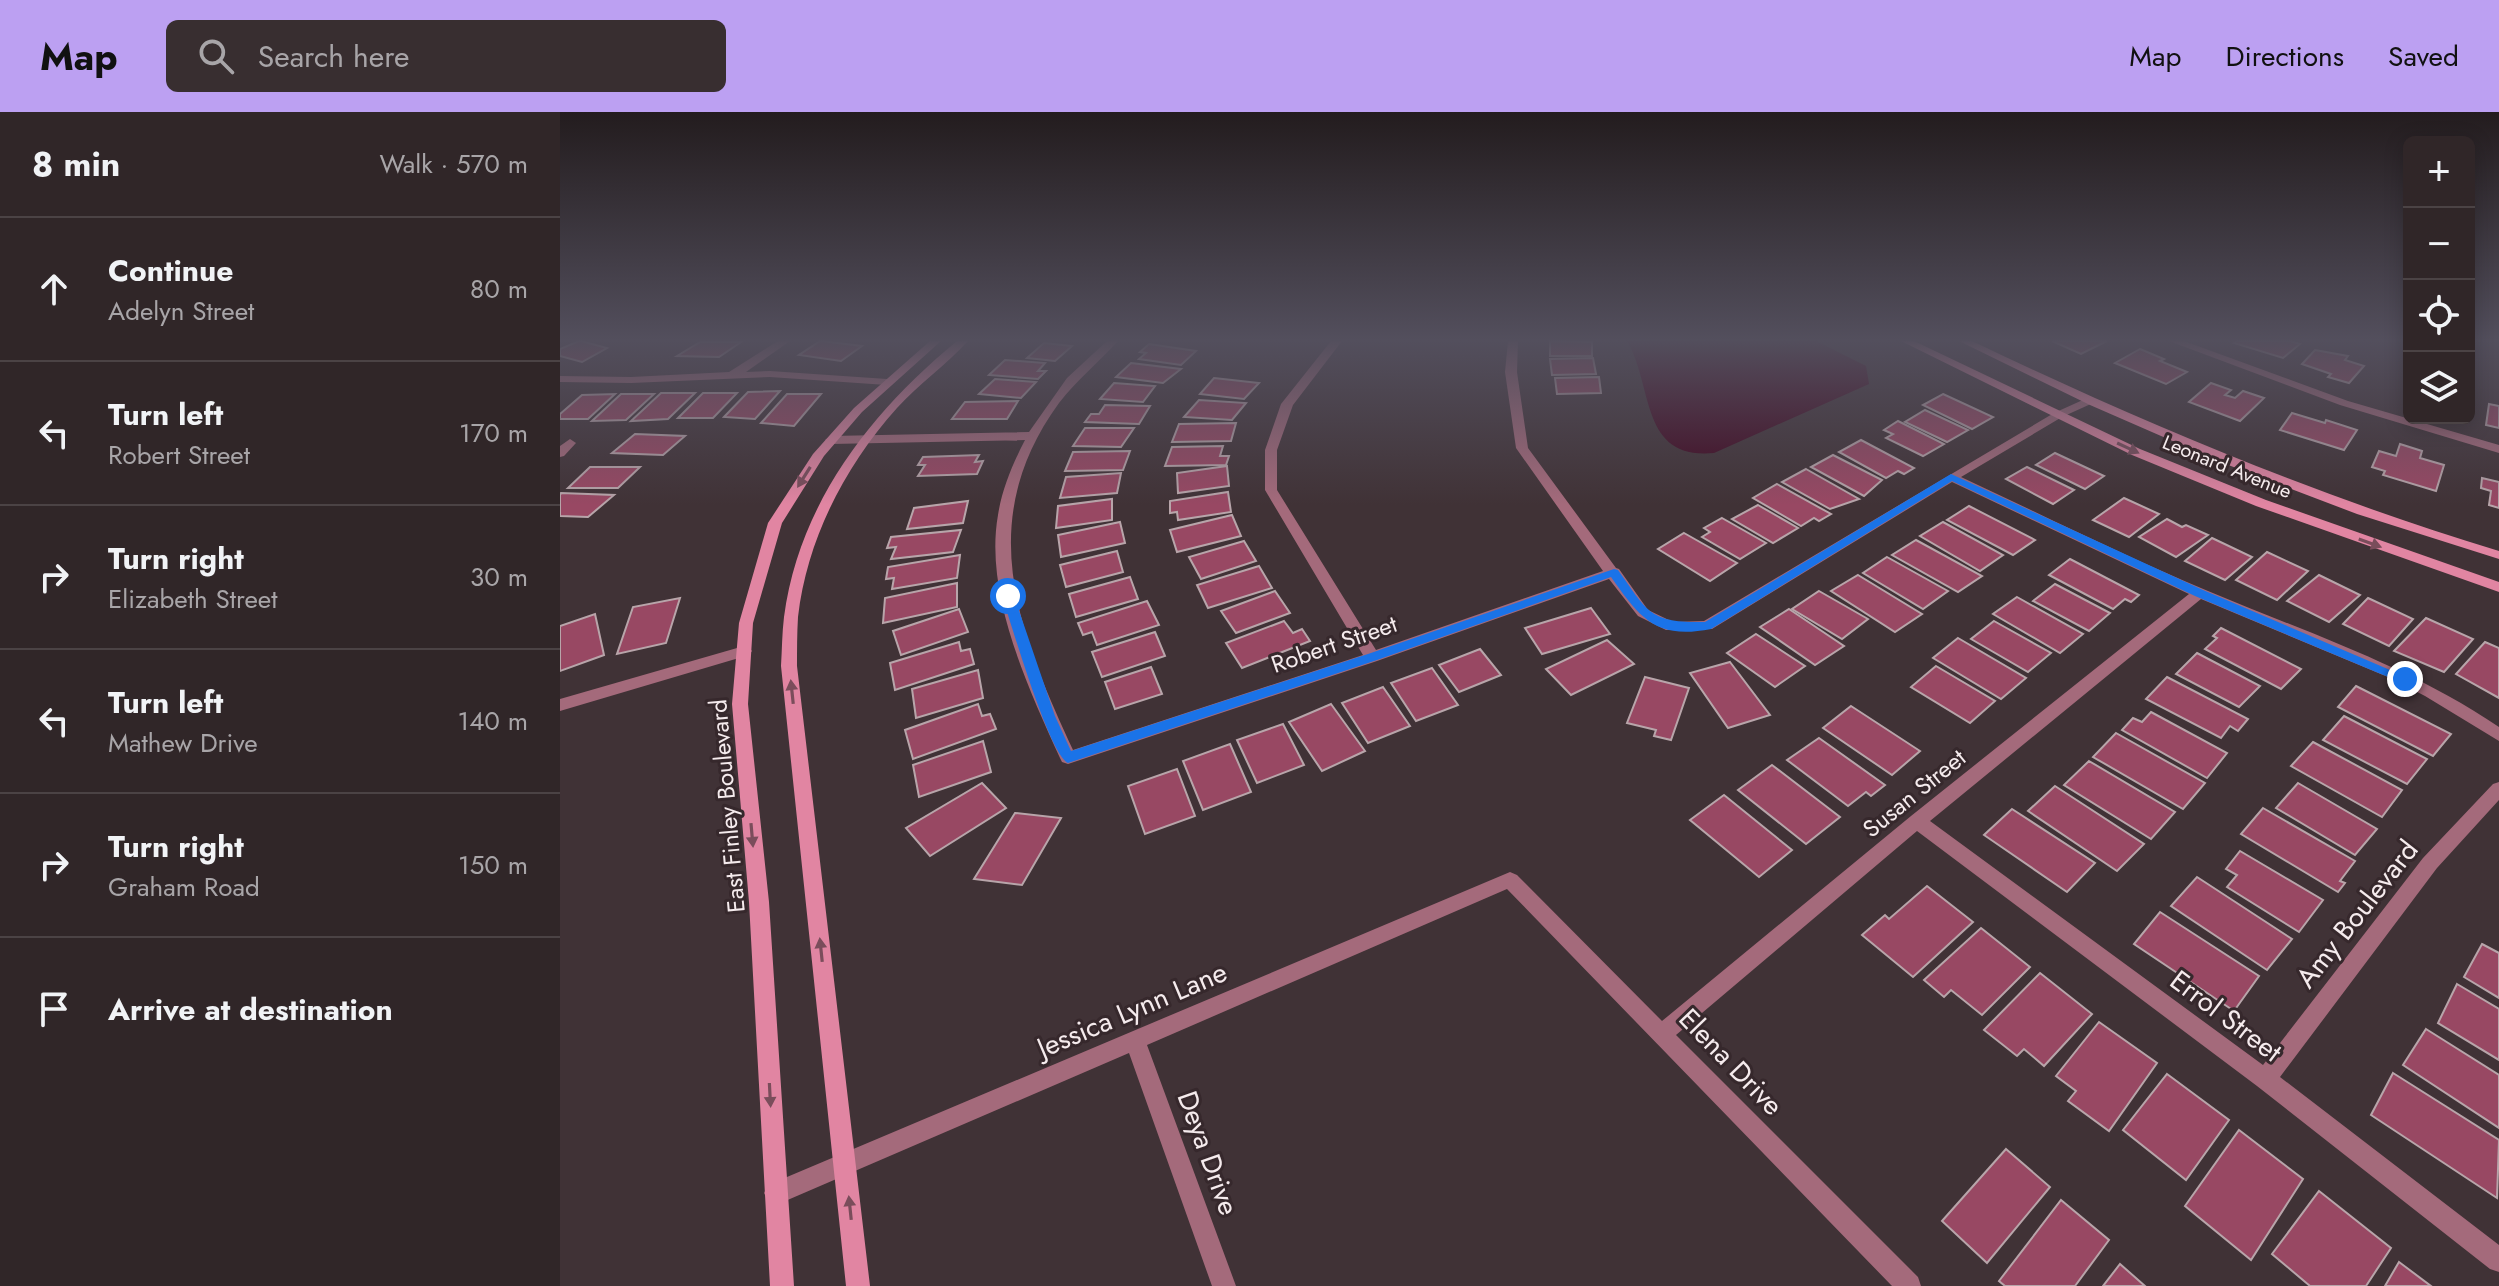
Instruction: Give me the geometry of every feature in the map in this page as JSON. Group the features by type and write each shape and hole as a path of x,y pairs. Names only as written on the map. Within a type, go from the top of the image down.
{"street":[{"name":"East Finley Boulevard","path":"782,1286 759,902 740,704 746,623 775,523 819,454 874,396"},
{"path":"858,1286 788,644 794,592 811,536 839,477 864,440 904,396"},
{"path":"831,440 1032,436 1057,396"},
{"path":"1294,396 1287,404 1271,450 1271,490 1372,657"},
{"path":"1514,396 1522,448 1575,525 1643,613 1671,627 1707,626 1951,477 2058,415 2089,401"},
{"name":"Leonard Avenue","path":"2019,396 2136,452 2261,503 2499,587"},
{"name":"Leonard Avenue","path":"2078,396 2282,482 2499,555"},
{"path":"2324,396 2499,449"},
{"name":"Robert Street","path":"1032,436 1010,496 1002,541 1008,596 1048,716 1068,758 1372,657 1614,572"},
{"path":"1951,477 2199,593 2405,679 2474,716 2499,735"},
{"name":"Susan Street","path":"1662,1034 1917,821 2199,593"},
{"path":"560,705 744,651"},
{"name":"Amy Boulevard","path":"2265,1079 2430,863 2499,789"},
{"name":"Errol Street","path":"1917,821 2265,1079 2499,1260"},
{"name":"Jessica Lynn Lane","path":"776,1193 1510,880"},
{"name":"Elena Drive","path":"1510,880 1909,1286"},
{"name":"Deya Drive","path":"1135,1040 1224,1286"}],"shaded area":[{"path":"1646,396 1843,396 1714,453 1690,452 1673,445 1661,433"}],"building":[{"path":"581,396 613,396 588,419 560,419 560,414"},
{"path":"619,396 652,396 626,420 592,421"},
{"path":"658,396 692,396 668,419 631,421"},
{"path":"700,396 734,396 713,418 678,418"},
{"path":"744,396 776,396 755,419 724,417"},
{"path":"785,396 819,396 794,426 761,423"},
{"path":"1103,396 1148,396 1143,402 1100,399"},
{"path":"1216,396 1247,396 1244,399"},
{"path":"1940,396 1947,396 1993,417 1972,429 1923,405"},
{"path":"2196,396 2264,398 2240,421 2189,402"},
{"path":"1199,400 1246,403 1232,420 1184,417"},
{"path":"1018,401 1007,419 952,419 965,402"},
{"path":"2489,404 2499,406 2499,428 2486,425"},
{"path":"1105,405 1150,406 1139,424 1085,422 1091,414 1099,414"},
{"path":"1925,410 1968,430 1947,442 1905,422"},
{"path":"2292,413 2357,430 2344,450 2280,430"},
{"path":"1898,421 1944,444 1923,456 1886,438 1893,434 1884,430"},
{"path":"1236,423 1231,441 1172,442 1179,424"},
{"path":"1085,428 1134,428 1121,447 1073,446"},
{"path":"635,434 685,436 663,455 612,453"},
{"path":"1861,440 1914,468 1904,474 1898,471 1886,478 1839,452"},
{"path":"2400,444 2422,451 2420,458 2444,465 2436,491 2383,475 2385,471 2372,467 2379,451 2396,456"},
{"path":"1223,446 1220,456 1229,456 1226,465 1165,466 1172,447"},
{"path":"1130,451 1123,470 1065,471 1073,452"},
{"path":"2055,453 2104,476 2085,489 2036,465"},
{"path":"979,455 975,462 983,461 977,474 918,476 925,465 918,465 923,457"},
{"path":"1833,455 1882,480 1864,496 1811,467"},
{"path":"1227,466 1229,486 1178,493 1177,473"},
{"path":"590,467 640,467 618,488 568,488"},
{"path":"2027,467 2074,490 2053,504 2006,479"},
{"path":"1806,469 1859,499 1830,509 1782,482"},
{"path":"1121,473 1117,493 1060,498 1066,477"},
{"path":"2482,478 2499,482 2499,508 2489,505 2491,491 2481,488"},
{"path":"1777,484 1831,514 1819,521 1814,518 1801,526 1753,498"},
{"path":"1228,492 1231,512 1178,520 1177,512 1170,513 1170,501"},
{"path":"560,495 614,495 588,517 560,516"},
{"path":"2124,498 2159,514 2129,537 2093,520"},
{"path":"1112,499 1112,520 1056,528 1058,506"},
{"path":"968,501 963,523 907,529 914,508"},
{"path":"1758,505 1798,528 1773,543 1732,519"},
{"path":"1969,506 2035,540 2013,555 1947,520"},
{"path":"1232,515 1241,536 1177,552 1170,530"},
{"path":"1722,518 1766,543 1740,559 1702,537 1710,532 1704,528"},
{"path":"2167,519 2208,535 2176,557 2139,537"},
{"path":"1120,522 1125,543 1061,557 1058,535"},
{"path":"1943,522 2003,555 1980,571 1920,536"},
{"path":"961,530 953,552 891,559 896,547 887,548 891,537"},
{"path":"1684,533 1737,563 1710,581 1658,549"},
{"path":"2212,538 2252,557 2225,580 2185,561"},
{"path":"1916,540 1982,576 1958,592 1892,555"},
{"path":"1244,541 1256,561 1201,579 1189,557"},
{"path":"1117,551 1123,572 1066,587 1060,565"},
{"path":"2267,552 2308,571 2277,600 2236,580"},
{"path":"960,555 957,578 892,589 894,578 886,579 888,567"},
{"path":"1887,557 1948,591 1923,609 1863,573"},
{"path":"2070,559 2139,595 2131,602 2125,599 2113,609 2049,575"},
{"path":"1259,566 1272,588 1208,608 1197,585"},
{"path":"1858,575 1922,614 1895,632 1831,591"},
{"path":"2319,575 2360,595 2329,622 2287,601"},
{"path":"1130,577 1138,599 1076,617 1069,594"},
{"path":"957,583 957,607 883,623 885,598"},
{"path":"2055,584 2110,613 2089,631 2033,601"},
{"path":"1275,591 1290,613 1236,633 1221,611"},
{"path":"1819,591 1868,619 1842,639 1792,609"},
{"path":"2017,597 2083,634 2060,653 1993,614"},
{"path":"680,598 666,643 617,654 633,607"},
{"path":"2368,598 2413,619 2389,646 2343,624"},
{"path":"1147,601 1159,625 1097,645 1092,632 1083,635 1078,623"},
{"path":"1591,608 1610,634 1542,654 1525,628"},
{"path":"959,609 968,632 901,655 893,631"},
{"path":"1789,609 1844,646 1815,665 1760,627"},
{"path":"595,614 604,655 560,671 560,626"},
{"path":"2426,618 2473,639 2444,672 2394,651"},
{"path":"1284,621 1293,633 1302,629 1310,641 1242,668 1226,643"},
{"path":"1994,621 2051,653 2028,672 1971,639"},
{"path":"2221,628 2301,669 2281,689 2205,649 2217,638 2213,636"},
{"path":"1155,632 1165,656 1102,677 1092,652"},
{"path":"1756,634 1805,666 1775,687 1727,653"},
{"path":"1958,638 2026,678 2001,699 1933,658"},
{"path":"1607,640 1634,664 1571,695 1546,669"},
{"path":"959,642 961,651 970,649 974,664 895,690 890,663"},
{"path":"2485,642 2499,648 2499,698 2456,674"},
{"path":"1480,649 1501,675 1459,692 1439,665"},
{"path":"2197,653 2260,686 2239,707 2176,674"},
{"path":"1730,662 1770,715 1728,728 1690,673"},
{"path":"1936,666 1995,701 1970,723 1911,687"},
{"path":"1151,667 1162,694 1115,709 1105,682"},
{"path":"1432,668 1458,705 1416,721 1391,683"},
{"path":"978,670 983,698 916,718 912,689"},
{"path":"1645,677 1689,688 1671,740 1654,736 1656,730 1627,723"},
{"path":"2167,677 2248,719 2238,731 2230,726 2221,738 2146,699"},
{"path":"2356,686 2451,734 2433,756 2338,707"},
{"path":"1383,687 1410,726 1368,743 1342,703"},
{"path":"978,704 982,716 990,714 996,729 913,759 905,730"},
{"path":"1331,704 1365,751 1322,771 1289,722"},
{"path":"1851,706 1920,751 1892,775 1823,728"},
{"path":"2151,712 2227,753 2207,778 2122,730 2133,718 2142,722"},
{"path":"2344,716 2427,759 2407,784 2323,740"},
{"path":"1283,724 1304,765 1257,783 1237,740"},
{"path":"2116,733 2205,783 2183,809 2093,757"},
{"path":"1819,738 1885,785 1871,796 1866,792 1848,806 1787,760"},
{"path":"983,741 991,772 919,797 913,765"},
{"path":"2313,742 2402,790 2382,817 2291,766"},
{"path":"1230,744 1251,792 1203,810 1183,761"},
{"path":"2089,761 2175,812 2151,839 2064,785"},
{"path":"1772,765 1840,817 1806,844 1738,790"},
{"path":"1177,769 1195,816 1145,834 1128,786"},
{"path":"982,783 1006,808 930,856 906,828"},
{"path":"2298,783 2377,829 2355,855 2276,808"},
{"path":"2055,786 2144,844 2117,871 2028,811"},
{"path":"1724,795 1792,850 1759,877 1690,820"},
{"path":"2263,808 2355,861 2340,881 2345,883 2338,892 2241,834"},
{"path":"2012,809 2095,863 2067,892 1984,835"},
{"path":"1015,813 1061,818 1022,885 974,879"},
{"path":"2240,851 2323,900 2299,932 2227,887 2237,875 2226,869"},
{"path":"2197,877 2292,939 2267,970 2171,906"},
{"path":"1927,886 1973,922 1913,977 1862,935 1885,915 1889,919"},
{"path":"2160,912 2259,976 2234,1011 2134,944"},
{"path":"1981,928 2030,967 1982,1015 1951,990 1944,997 1924,980"},
{"path":"2482,944 2499,953 2499,998 2464,977"},
{"path":"2040,973 2092,1014 2044,1066 2024,1049 2017,1056 1984,1030"},
{"path":"2457,984 2499,1009 2499,1060 2438,1023"},
{"path":"2099,1022 2157,1063 2109,1131 2068,1101 2076,1091 2056,1076"},
{"path":"2426,1029 2499,1075 2499,1128 2403,1065"},
{"path":"2393,1073 2499,1140 2497,1198 2371,1115"},
{"path":"2167,1074 2229,1120 2186,1180 2123,1130"},
{"path":"2239,1130 2303,1179 2251,1260 2185,1206"},
{"path":"2006,1149 2050,1187 1987,1263 1942,1221"},
{"path":"2319,1191 2391,1248 2366,1286 2310,1286 2272,1254"},
{"path":"2061,1200 2109,1240 2075,1286 2005,1286 1999,1281"},
{"path":"2399,1262 2431,1286 2385,1286"},
{"path":"2120,1264 2145,1286 2103,1286"}],"route":[{"path":"1008,596 1048,716 1068,758 1372,657 1614,572 1643,613 1671,627 1707,626 1951,477 2199,593 2405,679"}]}
